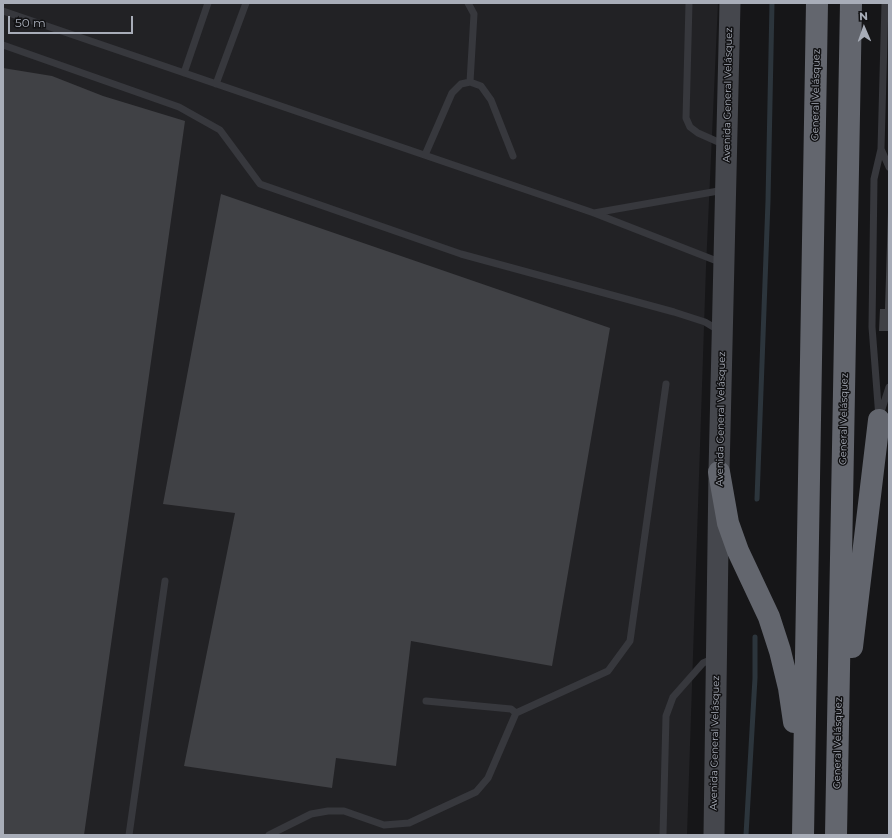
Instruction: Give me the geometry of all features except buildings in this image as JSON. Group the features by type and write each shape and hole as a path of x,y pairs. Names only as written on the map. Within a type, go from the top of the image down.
{"highway":[{"name":"General Velásquez","path":"803,835 817,3"},
{"name":"General Velásquez","path":"836,835 851,3"},
{"path":"839,719 855,627 879,420"},
{"path":"719,472 728,523 738,551 769,617 780,651 804,770"}],"main road":[{"name":"Avenida General Velásquez","path":"714,835 719,472 730,3"}],"lane":[{"path":"184,73 208,3"},
{"path":"216,84 246,3"},
{"path":"468,3 474,14 470,82"},
{"path":"690,3 686,118 690,127 698,133 727,146"},
{"path":"879,420 873,343 874,179 881,149 885,3"},
{"path":"3,11 594,213 724,264"},
{"path":"3,46 179,107 220,130 260,184 461,254 705,322 723,333"},
{"path":"425,155 452,93 461,84 470,82 481,86 492,100 513,156"},
{"path":"881,149 889,167"},
{"path":"594,213 726,190"},
{"path":"269,835 311,814 328,811 344,811 384,824 409,823 476,792 488,778 516,713 608,672 630,641 666,384"},
{"path":"879,420 889,387"},
{"path":"129,835 165,581"},
{"path":"663,835 666,716 674,698 683,686 703,663 717,657"},
{"path":"426,701 511,709 516,713"}],"shaded area":[{"path":"3,3 718,3 706,267 687,835 3,835"}],"waterway":[{"path":"757,499 768,201 772,3"},
{"path":"746,835 755,678 755,637"}]}
